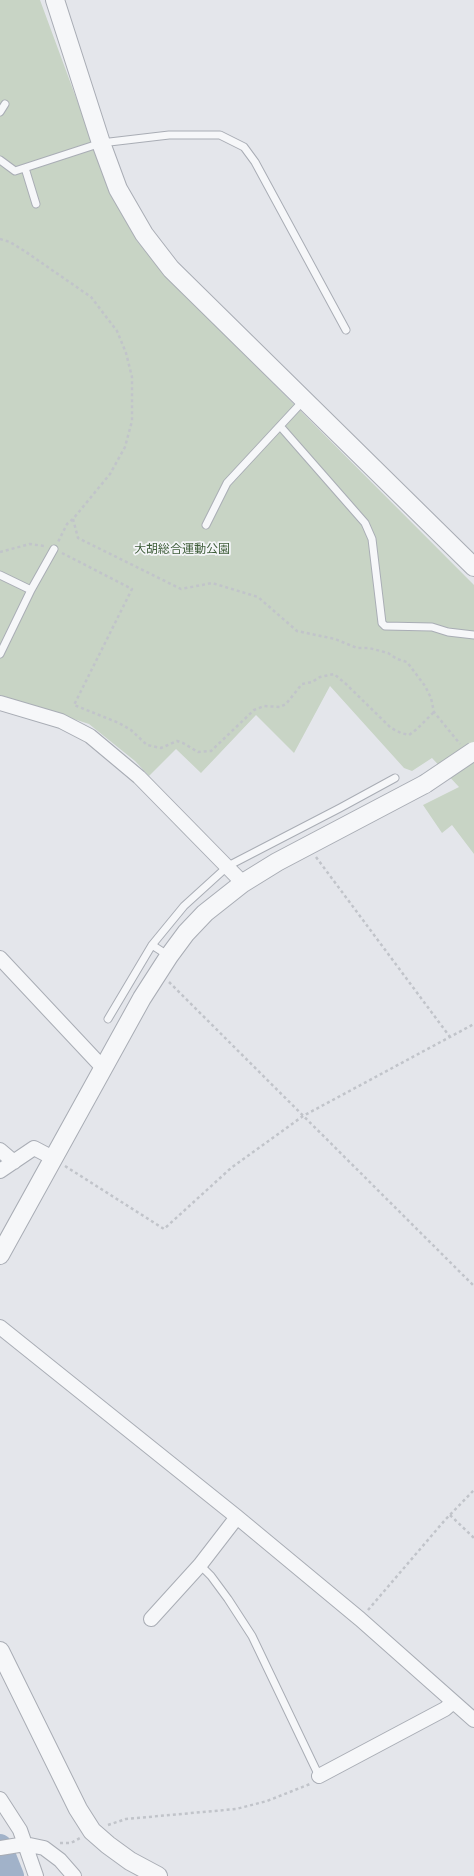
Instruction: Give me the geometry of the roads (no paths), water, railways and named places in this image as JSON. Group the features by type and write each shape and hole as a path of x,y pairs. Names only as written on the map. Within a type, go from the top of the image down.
{"street":[{"path":"55,0 101,143 118,189 144,234 166,264 474,567"},
{"path":"0,703 61,721 90,736 139,777 243,883"},
{"path":"0,1255 104,1068 135,994 158,971 186,933 205,913 243,883 308,845 345,816 425,784 468,749"},
{"path":"0,958 104,1068"},
{"path":"0,1171 34,1148 53,1158"},
{"path":"0,1150 14,1162"},
{"path":"0,1327 237,1517 360,1619 474,1720"},
{"path":"151,1619 200,1565 237,1517"},
{"path":"0,1651 75,1803 92,1831 130,1861 158,1876"},
{"path":"319,1776 445,1710 453,1702"},
{"path":"0,1798 20,1830 36,1876"},
{"path":"3,1847 25,1844 44,1848 60,1860 74,1876"}],"lane":[{"path":"0,112 5,104"},
{"path":"0,160 15,171 101,143 169,135 220,135 244,147 259,169 346,330"},
{"path":"25,168 36,204"},
{"path":"206,525 227,484 304,400"},
{"path":"280,426 365,523 372,539 382,623 385,626 432,627 448,632 474,635"},
{"path":"0,654 31,590 54,549"},
{"path":"0,575 31,590"},
{"path":"108,1019 135,994 152,945 184,906 228,866 345,816 395,778"},
{"path":"152,945 169,956"},
{"path":"200,1565 211,1576 228,1599 252,1636 319,1776"}],"waterway":[{"path":"0,1846 12,1876"}],"park label":[{"name":"大胡総合運動公園","path":"182,549"}]}
